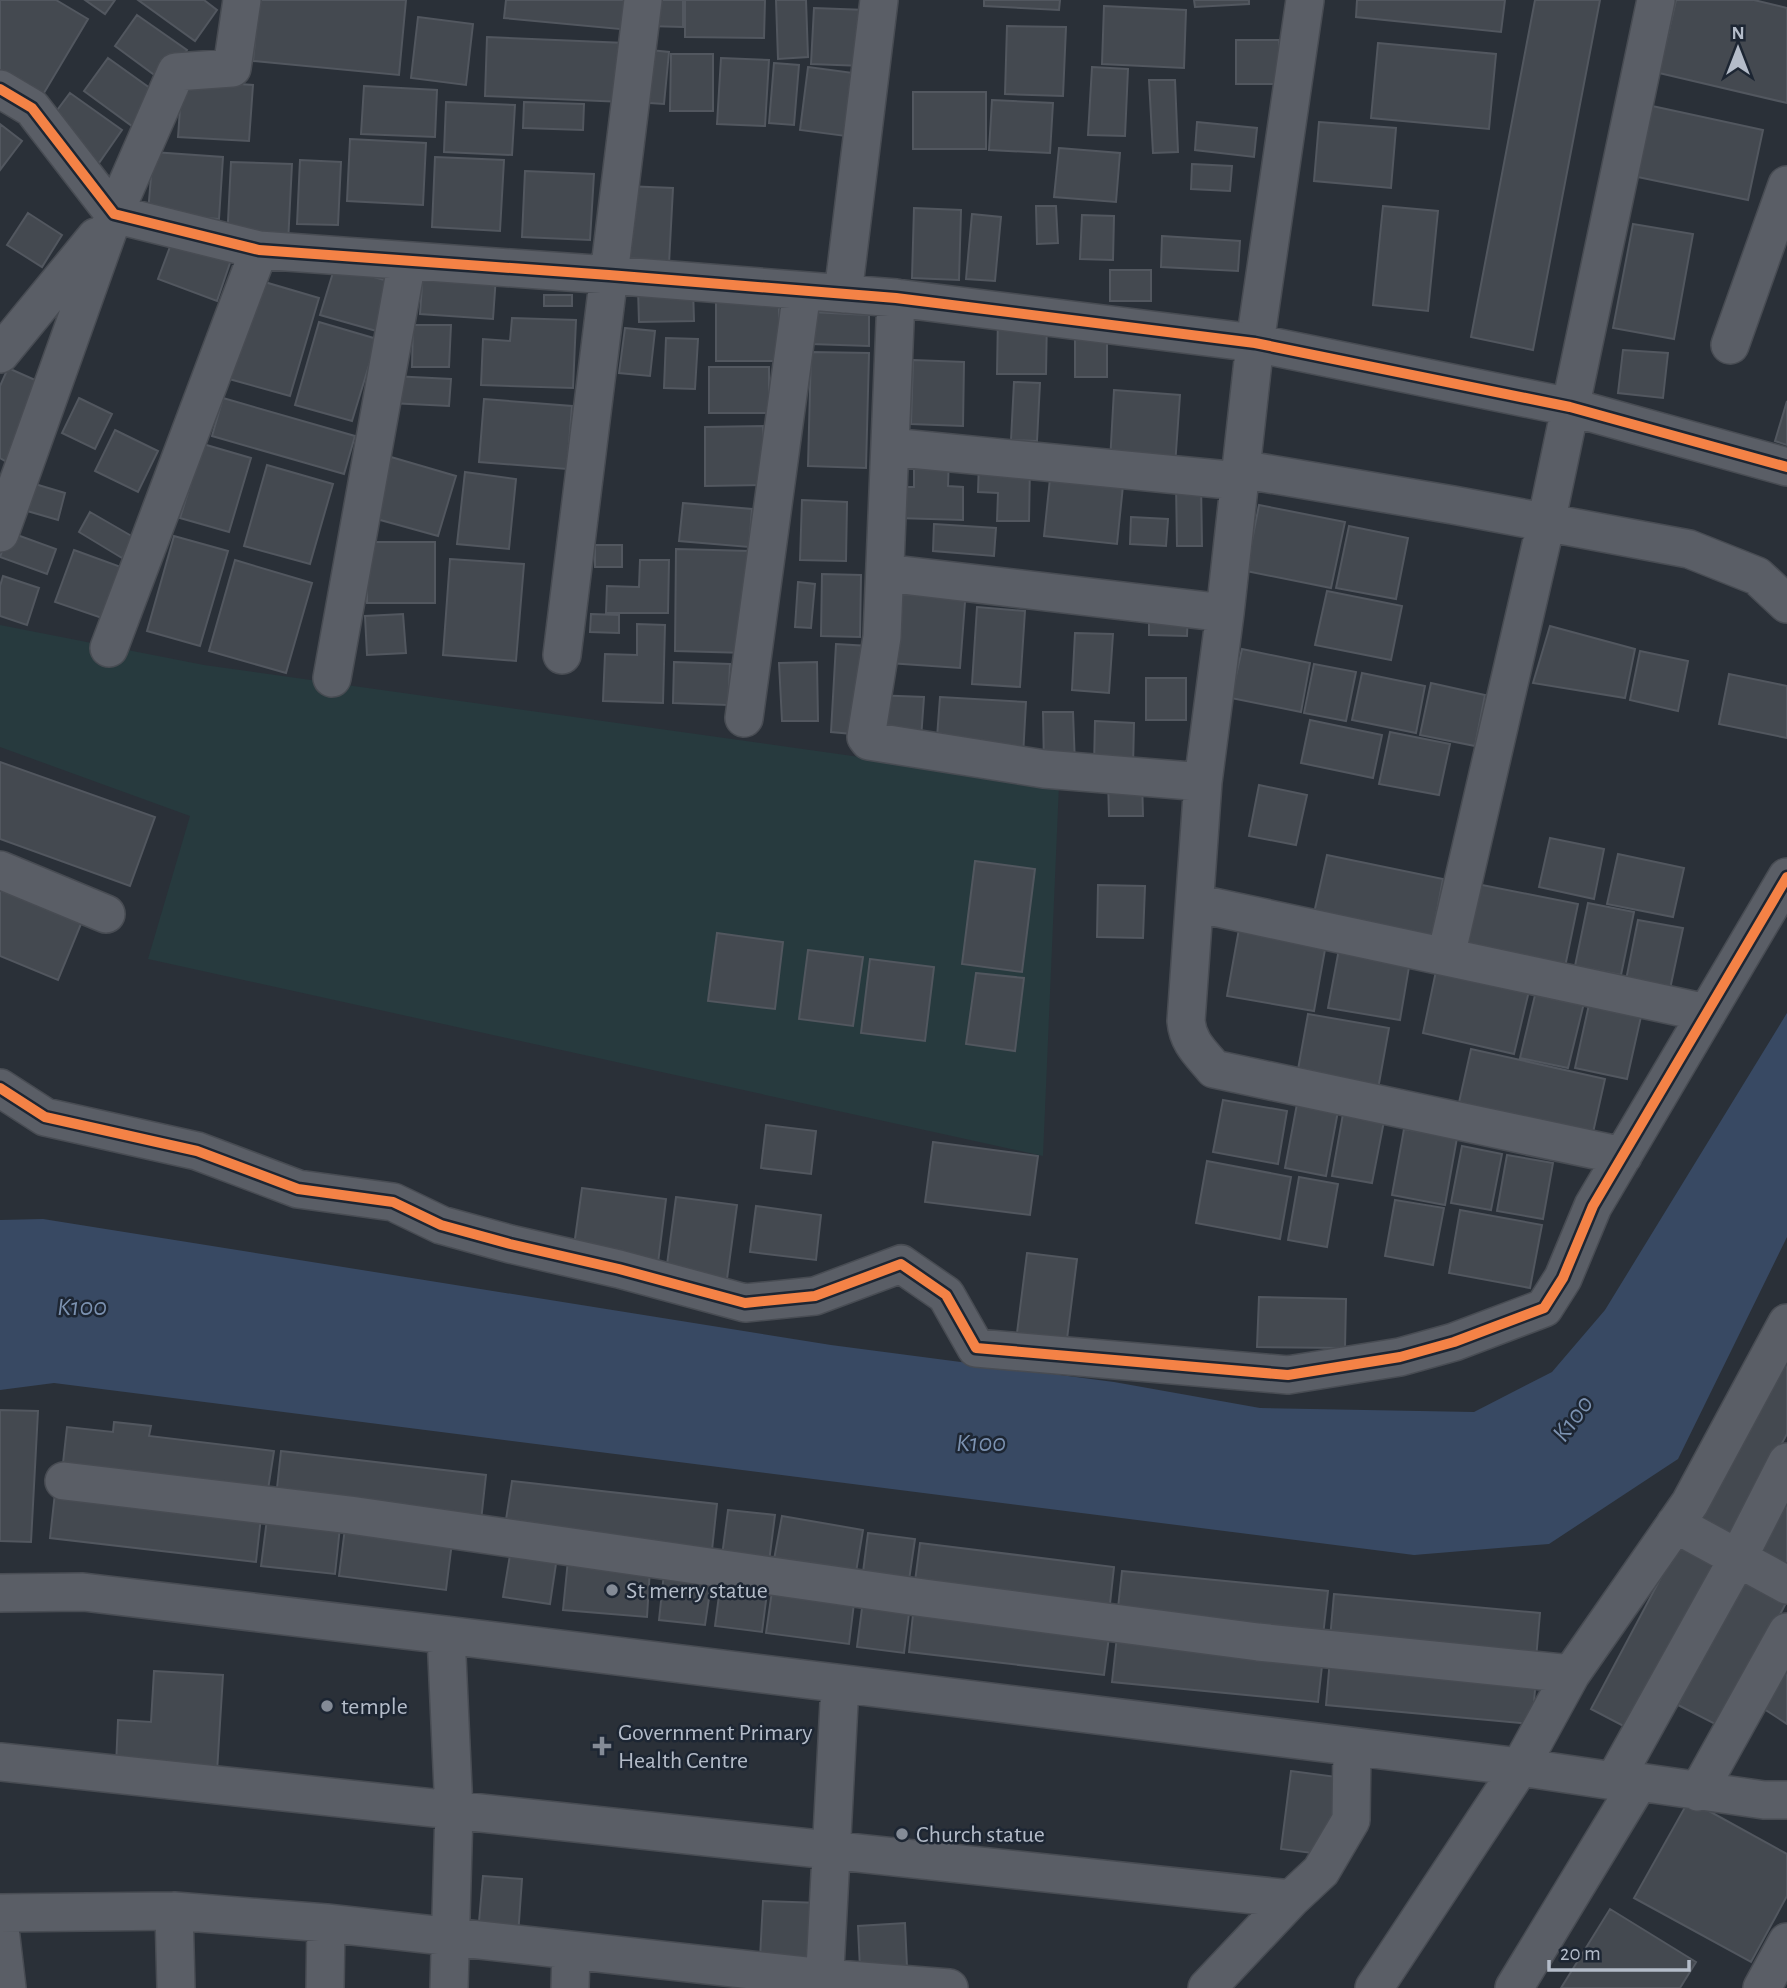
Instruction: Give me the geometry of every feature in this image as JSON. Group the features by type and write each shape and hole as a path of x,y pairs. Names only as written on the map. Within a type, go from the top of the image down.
{"street":[{"path":"0,533 114,214 176,72 232,68 242,0"},
{"path":"562,655 643,0"},
{"path":"843,294 879,0"},
{"path":"1305,0 1255,342 1203,782 1187,1031 1189,1039 1214,1069 1623,1156"},
{"path":"1446,956 1546,523 1656,0"},
{"path":"0,89 32,108 114,214 259,250 896,298 1255,342 1570,407 1787,467"},
{"path":"1730,345 1787,184"},
{"path":"0,353 114,214"},
{"path":"109,648 259,250"},
{"path":"332,678 407,261"},
{"path":"744,718 802,291"},
{"path":"896,298 882,637 866,737 869,741 1044,769 1203,782"},
{"path":"890,447 1240,475 1453,505 1689,549 1757,576 1787,604"},
{"path":"885,573 1225,612"},
{"path":"0,870 106,914"},
{"path":"0,1088 45,1117 197,1151 298,1189 393,1202 441,1225 745,1303 814,1296 901,1264 946,1295 975,1348 1288,1375 1411,1354 1454,1342 1544,1308 1563,1278 1593,1206 1787,877"},
{"path":"1195,903 1707,1013"},
{"path":"1374,1988 1520,1767 1572,1674 1690,1503 1785,1332"},
{"path":"1514,1988 1627,1781 1787,1462"},
{"path":"64,1481 324,1511 924,1598 1258,1642 1572,1674"},
{"path":"1675,1524 1787,1585"},
{"path":"0,1592 83,1592 1520,1767 1764,1801 1787,1800"},
{"path":"1698,1792 1787,1632"},
{"path":"446,1635 454,1811 449,1988"},
{"path":"824,1983 840,1684"},
{"path":"1208,1988 1321,1871 1351,1820 1352,1747"},
{"path":"0,1762 1292,1899"},
{"path":"0,1913 174,1911 326,1923 571,1951 711,1976 949,1988"},
{"path":"174,1911 176,1988"},
{"path":"325,1988 326,1923"},
{"path":"0,1928 7,1988"},
{"path":"1762,1988 1787,1942"},
{"path":"570,1988 571,1951"}],"green space":[{"path":"0,625 204,665 1059,785 1043,1156 148,959 190,816 0,747"}],"water":[{"name":"K100","path":"1787,1013 1787,1237 1678,1459 1549,1544 1414,1555 54,1383 0,1390 0,1220 43,1219 831,1345 1114,1382 1260,1408 1474,1412 1552,1372 1605,1310"}],"building":[{"path":"0,0 56,0 88,19 41,98 0,74"},
{"path":"85,0 115,0 105,14"},
{"path":"138,0 204,0 217,10 195,41"},
{"path":"259,0 406,0 399,75 253,61"},
{"path":"506,0 632,0 630,30 504,18"},
{"path":"649,0 683,0 683,27 648,26"},
{"path":"685,0 765,0 764,38 685,37"},
{"path":"776,0 806,0 808,57 778,59"},
{"path":"984,0 1060,0 1059,10 984,6"},
{"path":"1194,0 1249,0 1249,4 1195,7"},
{"path":"1357,0 1505,0 1501,32 1356,17"},
{"path":"1535,0 1600,0 1533,350 1471,337"},
{"path":"1676,0 1754,0 1787,8 1787,103 1659,73"},
{"path":"1104,6 1186,10 1184,68 1102,64"},
{"path":"814,8 866,10 863,66 811,64"},
{"path":"137,15 187,50 164,82 115,46"},
{"path":"418,17 473,24 466,85 411,78"},
{"path":"1007,26 1066,27 1063,96 1005,94"},
{"path":"487,37 626,43 623,102 485,96"},
{"path":"1236,40 1279,40 1279,84 1236,84"},
{"path":"1378,43 1496,54 1489,129 1371,118"},
{"path":"640,49 669,52 664,104 635,102"},
{"path":"671,54 713,54 713,111 670,111"},
{"path":"108,58 161,96 136,129 84,91"},
{"path":"721,58 769,60 765,126 717,124"},
{"path":"774,63 799,65 794,125 769,123"},
{"path":"808,67 861,74 853,137 800,130"},
{"path":"1092,67 1128,69 1125,136 1088,135"},
{"path":"182,80 253,85 249,141 178,137"},
{"path":"1149,80 1175,80 1178,152 1153,153"},
{"path":"364,86 437,90 435,137 361,134"},
{"path":"913,92 986,92 986,149 913,149"},
{"path":"70,93 122,130 99,163 46,125"},
{"path":"992,100 1053,103 1050,153 989,150"},
{"path":"446,102 515,105 512,155 444,152"},
{"path":"524,102 584,104 583,130 523,128"},
{"path":"1643,104 1763,130 1748,200 1628,175"},
{"path":"1197,122 1257,128 1254,157 1195,150"},
{"path":"1319,122 1396,128 1391,188 1314,181"},
{"path":"0,124 22,141 0,170"},
{"path":"350,139 426,143 423,205 347,201"},
{"path":"1059,148 1120,153 1116,202 1054,197"},
{"path":"153,152 223,157 219,219 148,213"},
{"path":"435,157 504,160 500,231 432,227"},
{"path":"300,160 341,162 338,225 297,224"},
{"path":"231,162 292,164 288,243 227,241"},
{"path":"1192,164 1232,166 1230,191 1191,189"},
{"path":"525,171 594,174 590,240 522,237"},
{"path":"625,186 673,188 669,264 621,262"},
{"path":"1036,206 1056,206 1058,243 1037,244"},
{"path":"1383,206 1438,211 1428,311 1373,305"},
{"path":"914,208 961,210 959,280 912,278"},
{"path":"28,213 62,235 42,267 7,245"},
{"path":"972,214 1001,217 995,281 966,279"},
{"path":"1082,215 1114,216 1113,260 1080,259"},
{"path":"1633,224 1693,234 1674,339 1613,328"},
{"path":"174,236 232,257 217,301 158,279"},
{"path":"1162,236 1240,241 1238,271 1161,267"},
{"path":"335,266 395,283 380,332 320,315"},
{"path":"1110,270 1151,270 1151,301 1110,301"},
{"path":"423,271 496,276 493,319 420,314"},
{"path":"251,278 319,298 290,396 222,377"},
{"path":"693,288 694,321 639,322 638,289"},
{"path":"544,295 572,295 572,306 544,306"},
{"path":"716,301 779,301 779,361 716,361"},
{"path":"811,312 869,315 869,346 811,344"},
{"path":"998,315 1047,317 1046,374 997,374"},
{"path":"512,318 576,320 573,388 481,385 483,339 510,341"},
{"path":"319,322 377,339 352,421 295,405"},
{"path":"413,325 451,325 449,367 412,367"},
{"path":"625,328 655,331 650,376 619,373"},
{"path":"1075,332 1107,332 1107,377 1075,377"},
{"path":"666,338 698,339 695,389 664,388"},
{"path":"1623,350 1668,353 1663,398 1618,393"},
{"path":"811,352 869,353 866,468 808,466"},
{"path":"913,360 964,362 963,426 911,424"},
{"path":"709,367 769,367 769,413 709,413"},
{"path":"8,368 42,383 7,462 0,458 0,386"},
{"path":"392,376 451,379 449,406 390,403"},
{"path":"1014,382 1040,383 1037,441 1011,440"},
{"path":"1114,390 1180,395 1175,466 1110,462"},
{"path":"79,398 112,414 95,449 62,433"},
{"path":"223,398 355,436 344,474 212,436"},
{"path":"484,399 572,406 567,469 479,462"},
{"path":"1787,401 1787,445 1775,441"},
{"path":"763,426 765,485 705,486 705,427"},
{"path":"115,430 158,451 138,492 95,471"},
{"path":"203,444 251,458 229,532 180,518"},
{"path":"914,456 949,457 948,486 963,487 963,520 897,518 898,487 914,487"},
{"path":"391,457 456,476 438,536 373,518"},
{"path":"979,462 1030,464 1029,521 997,521 998,493 978,492"},
{"path":"267,465 333,484 310,564 244,546"},
{"path":"1051,469 1124,476 1117,544 1044,536"},
{"path":"465,472 516,479 509,549 457,544"},
{"path":"25,481 65,493 58,520 17,508"},
{"path":"1201,482 1202,546 1177,546 1176,483"},
{"path":"802,500 847,502 846,561 800,560"},
{"path":"683,503 752,509 749,547 679,541"},
{"path":"1259,505 1345,522 1331,588 1246,571"},
{"path":"90,512 135,538 122,558 79,532"},
{"path":"1131,517 1168,519 1166,546 1130,544"},
{"path":"934,524 996,528 994,556 933,551"},
{"path":"1349,526 1408,538 1396,599 1336,588"},
{"path":"9,532 56,549 47,574 0,557"},
{"path":"174,536 228,551 200,646 147,631"},
{"path":"367,542 435,542 435,603 367,603"},
{"path":"595,545 622,545 622,567 595,567"},
{"path":"676,549 750,551 747,653 675,651"},
{"path":"74,550 121,567 102,618 55,602"},
{"path":"450,559 524,564 516,661 443,655"},
{"path":"235,560 312,583 286,673 209,651"},
{"path":"640,560 669,560 668,613 606,613 607,586 639,587"},
{"path":"822,574 861,575 860,637 821,636"},
{"path":"3,576 39,588 27,625 0,616 0,586"},
{"path":"798,582 815,584 811,628 795,627"},
{"path":"894,584 966,589 960,668 889,663"},
{"path":"1327,591 1402,606 1391,660 1315,645"},
{"path":"977,607 1025,611 1020,687 972,684"},
{"path":"1149,610 1188,611 1187,636 1149,635"},
{"path":"403,614 406,653 367,655 365,616"},
{"path":"591,614 619,615 619,633 590,632"},
{"path":"637,624 665,625 663,703 603,701 605,654 637,655"},
{"path":"1550,626 1635,649 1625,698 1533,683"},
{"path":"1075,633 1113,634 1109,693 1072,690"},
{"path":"836,644 869,646 863,735 831,732"},
{"path":"1242,649 1310,663 1301,712 1231,698"},
{"path":"1640,651 1688,661 1678,711 1630,700"},
{"path":"674,662 730,664 728,705 673,703"},
{"path":"817,662 818,721 782,721 779,663"},
{"path":"1314,664 1356,672 1346,721 1304,713"},
{"path":"1362,673 1425,686 1416,733 1352,720"},
{"path":"1729,674 1787,686 1787,738 1719,724"},
{"path":"1146,678 1186,678 1186,720 1146,720"},
{"path":"1431,683 1485,695 1475,746 1420,735"},
{"path":"873,695 924,697 921,739 872,737"},
{"path":"940,697 1026,702 1023,756 936,751"},
{"path":"1043,712 1073,712 1075,765 1044,766"},
{"path":"1310,720 1382,735 1373,778 1301,763"},
{"path":"1095,721 1134,723 1133,767 1094,766"},
{"path":"1390,732 1450,744 1439,795 1379,784"},
{"path":"0,762 155,817 130,886 0,839"},
{"path":"1142,778 1143,816 1109,816 1108,780"},
{"path":"1259,785 1307,795 1296,845 1249,836"},
{"path":"1550,838 1604,849 1594,899 1539,887"},
{"path":"1618,854 1684,868 1673,917 1607,904"},
{"path":"1327,855 1443,879 1432,937 1314,913"},
{"path":"975,861 1035,869 1022,972 962,964"},
{"path":"1477,884 1578,904 1565,967 1465,947"},
{"path":"0,885 83,919 58,980 0,956"},
{"path":"1098,885 1145,886 1143,938 1097,937"},
{"path":"1588,903 1634,912 1621,975 1575,966"},
{"path":"1638,920 1683,928 1670,989 1626,980"},
{"path":"1239,929 1326,944 1314,1011 1227,996"},
{"path":"717,933 783,942 775,1009 708,1001"},
{"path":"1339,949 1410,961 1400,1020 1328,1008"},
{"path":"808,950 863,957 853,1026 799,1019"},
{"path":"870,959 934,967 925,1041 861,1033"},
{"path":"1436,971 1529,991 1514,1054 1423,1033"},
{"path":"976,973 1024,978 1015,1051 966,1044"},
{"path":"1536,991 1584,1003 1568,1068 1520,1058"},
{"path":"1590,1000 1642,1012 1627,1079 1575,1068"},
{"path":"1308,1014 1389,1028 1378,1089 1297,1075"},
{"path":"1471,1049 1605,1079 1592,1137 1458,1107"},
{"path":"1223,1100 1287,1111 1278,1164 1213,1152"},
{"path":"1297,1104 1338,1111 1326,1176 1285,1168"},
{"path":"1343,1114 1384,1121 1372,1183 1332,1176"},
{"path":"766,1125 816,1131 811,1174 761,1168"},
{"path":"1404,1129 1457,1138 1445,1205 1392,1195"},
{"path":"933,1142 1038,1156 1030,1215 925,1202"},
{"path":"1462,1146 1502,1154 1491,1210 1451,1203"},
{"path":"1507,1155 1553,1163 1543,1219 1497,1211"},
{"path":"1207,1161 1291,1177 1280,1239 1196,1223"},
{"path":"1299,1177 1338,1184 1327,1247 1288,1240"},
{"path":"582,1188 666,1199 658,1263 573,1253"},
{"path":"676,1197 737,1205 727,1279 666,1272"},
{"path":"1395,1200 1444,1208 1433,1265 1385,1256"},
{"path":"756,1206 821,1215 816,1260 750,1252"},
{"path":"1460,1210 1542,1225 1530,1288 1449,1273"},
{"path":"1027,1253 1077,1259 1067,1339 1017,1333"},
{"path":"1259,1297 1346,1299 1345,1348 1257,1347"},
{"path":"1787,1353 1787,1434 1729,1541 1687,1520"},
{"path":"0,1410 38,1411 31,1542 0,1541"},
{"path":"114,1422 151,1426 149,1436 274,1451 267,1496 62,1472 67,1427 113,1432"},
{"path":"281,1451 486,1475 481,1521 276,1497"},
{"path":"512,1481 717,1504 712,1550 505,1526"},
{"path":"55,1493 261,1517 256,1562 50,1538"},
{"path":"1787,1495 1787,1572 1755,1555"},
{"path":"728,1510 775,1515 769,1562 722,1556"},
{"path":"782,1516 863,1530 855,1578 773,1565"},
{"path":"267,1519 340,1527 335,1574 261,1566"},
{"path":"345,1528 452,1542 446,1590 339,1576"},
{"path":"868,1533 915,1539 908,1587 862,1580"},
{"path":"1684,1534 1726,1557 1633,1731 1591,1709"},
{"path":"920,1543 1114,1567 1109,1613 914,1589"},
{"path":"511,1549 557,1557 550,1604 503,1597"},
{"path":"568,1560 650,1568 647,1617 563,1610"},
{"path":"1122,1571 1328,1591 1323,1636 1117,1617"},
{"path":"664,1573 712,1578 705,1625 659,1620"},
{"path":"721,1580 768,1585 762,1632 715,1626"},
{"path":"1742,1580 1786,1603 1721,1727 1678,1705"},
{"path":"773,1584 855,1595 849,1644 766,1633"},
{"path":"1334,1594 1540,1613 1536,1659 1330,1639"},
{"path":"863,1600 910,1606 904,1653 857,1647"},
{"path":"914,1605 1110,1629 1104,1675 909,1652"},
{"path":"1117,1636 1323,1657 1318,1702 1112,1682"},
{"path":"1330,1659 1536,1679 1532,1724 1326,1705"},
{"path":"1787,1668 1787,1724 1761,1707"},
{"path":"154,1671 223,1675 217,1772 116,1766 118,1720 151,1722"},
{"path":"1291,1771 1337,1777 1327,1855 1281,1849"},
{"path":"1689,1800 1787,1854 1787,1896 1751,1962 1634,1898"},
{"path":"483,1876 522,1879 518,1936 478,1933"},
{"path":"763,1901 821,1903 820,1960 760,1958"},
{"path":"1610,1909 1696,1962 1680,1988 1561,1988"},
{"path":"905,1923 907,1967 860,1969 858,1926"}],"cycle path":[{"path":"0,89 32,108 114,214 259,250 896,298 1255,343 1570,407 1787,467"},
{"path":"0,1088 45,1117 197,1151 298,1189 393,1202 441,1225 745,1303 815,1296 901,1264 946,1295 976,1348 1288,1375 1400,1357 1454,1342 1544,1308 1563,1278 1593,1206 1787,877"}],"place":[{"name":"St merry statue","path":"612,1590"},
{"name":"temple","path":"327,1706"},
{"name":"Government Primary Health Centre","path":"602,1746"},
{"name":"Church statue","path":"902,1834"}]}
